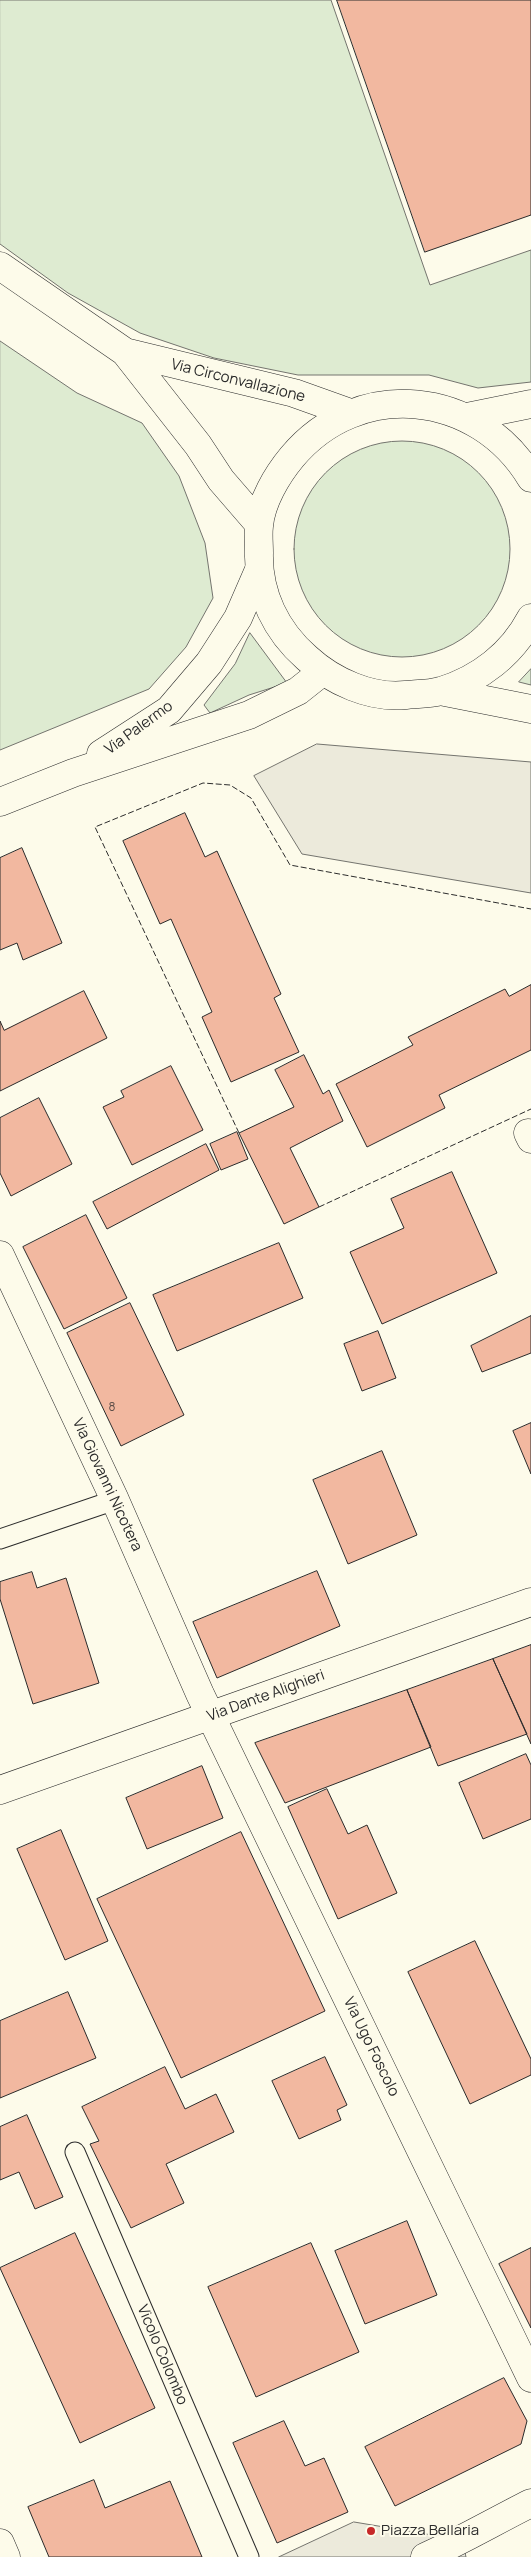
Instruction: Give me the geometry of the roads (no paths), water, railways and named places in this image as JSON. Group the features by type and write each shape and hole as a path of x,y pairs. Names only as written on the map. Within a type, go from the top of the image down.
{"street":[{"name":"Via Circonvallazione","path":"0,266 125,352 177,416 221,480 259,524"},
{"name":"Via Circonvallazione","path":"125,352 294,393 350,413"},
{"path":"531,478 520,460 496,435 467,418 429,405 389,404 350,413 308,439 276,477 259,524 258,572 270,611 292,645 322,672 359,689 399,696 440,692 531,709"},
{"path":"467,418 531,404"},
{"name":"Via Palermo","path":"73,773 169,710 209,663 238,618 258,572"},
{"path":"440,692 485,672 521,637 531,618"},
{"name":"Via Palermo","path":"0,802 73,773 250,715 298,691 322,672"},
{"name":"Via Giovanni Nicotera","path":"0,1255 115,1500 211,1716"},
{"name":"Via Dante Alighieri","path":"0,1790 531,1602"},
{"name":"Via Ugo Foscolo","path":"211,1716 531,2378"},
{"path":"425,2557 456,2549 475,2530 531,2503"},
{"path":"0,2543 6,2557"}],"lane":[{"path":"0,1539 115,1500"},
{"name":"Vicolo Colombo","path":"75,2152 249,2557"}],"place":[{"name":"Piazza Bellaria","path":"371,2531"}]}
